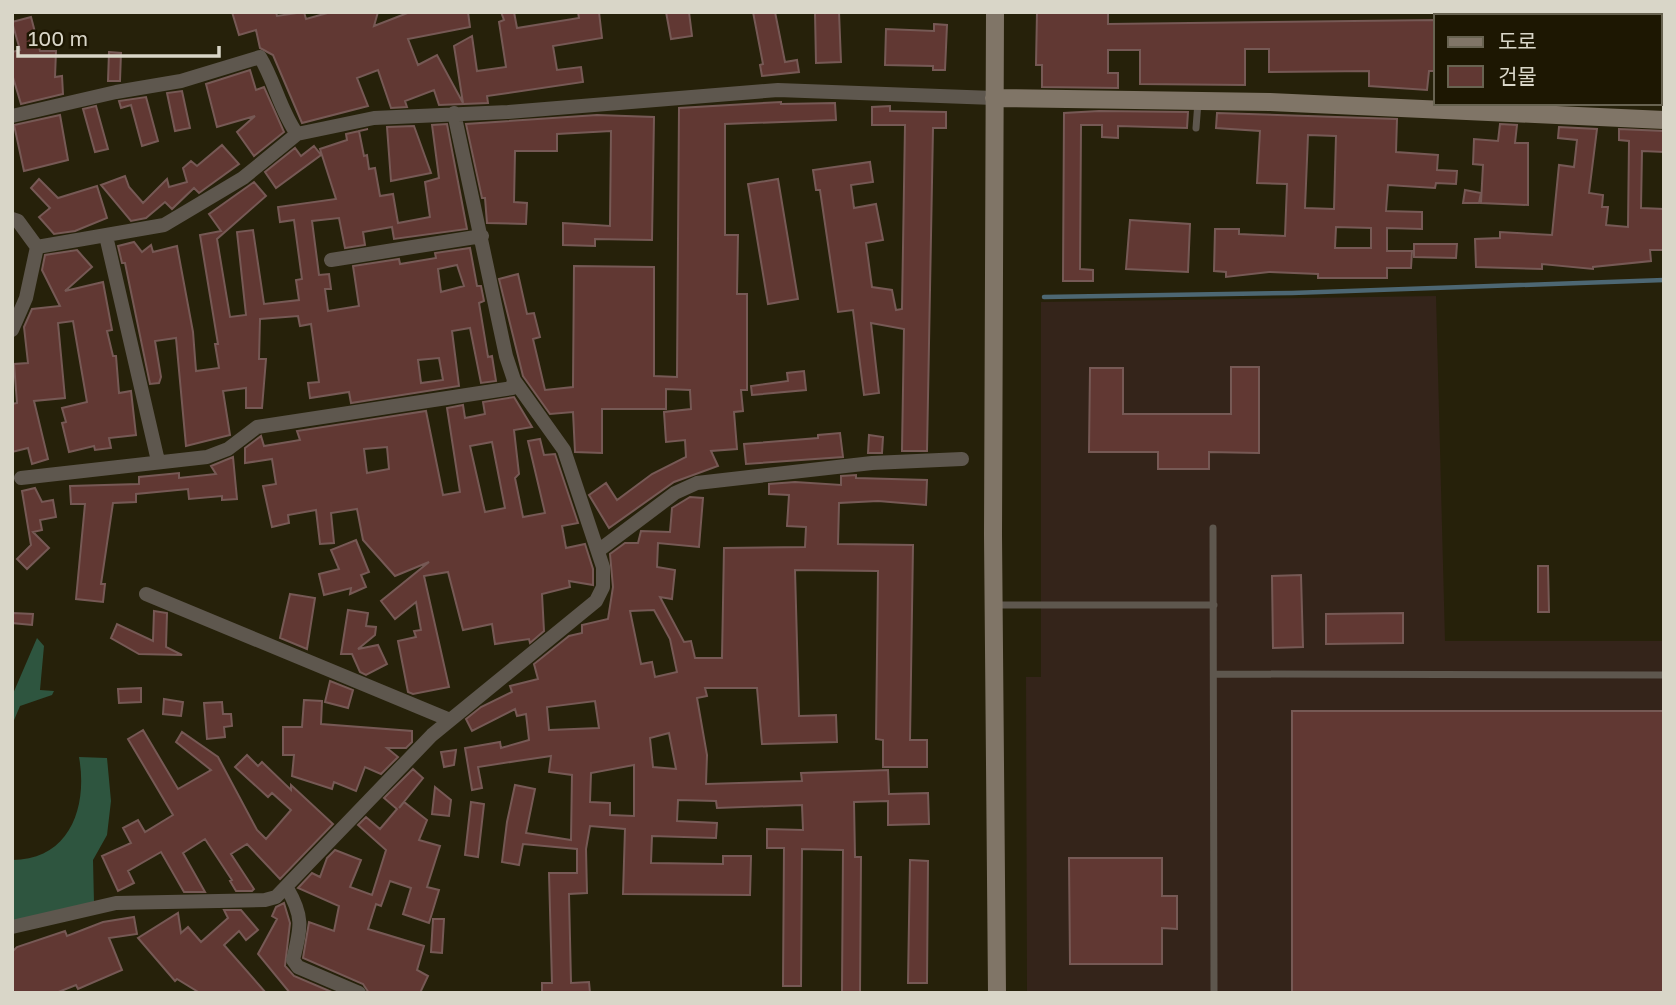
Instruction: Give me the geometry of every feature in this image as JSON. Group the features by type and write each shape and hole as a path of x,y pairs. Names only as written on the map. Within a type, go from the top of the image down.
{"main road":[{"path":"995,12 997,993"},
{"path":"994,98 1198,101 1664,120"}],"street":[{"path":"12,116 181,80 260,57 285,117 297,134"},
{"path":"37,247 82,237 106,236 164,225 243,178 297,134 374,118 508,112 778,90 994,98"},
{"path":"12,927 116,903 265,900 276,897 355,813 450,720 596,601 603,587 603,567 564,450 514,380 506,356 454,113"},
{"path":"12,219 18,221 37,247 26,298 12,330"},
{"path":"106,236 158,461"},
{"path":"331,260 482,236"},
{"path":"21,478 207,457 228,449 257,427 512,388 514,380"},
{"path":"598,551 675,493 697,483 872,463 961,459"},
{"path":"146,594 432,710 450,720"},
{"path":"287,888 300,910 301,930 293,960 298,967 359,993"}],"lane":[{"path":"1196,128 1198,101"},
{"path":"1213,528 1214,993"},
{"path":"995,605 1214,605"},
{"path":"1214,674 1664,675"}],"shaded area":[{"path":"1436,296 1445,641 1664,641 1664,993 1027,993 1026,677 1041,677 1041,302"}],"green space":[{"path":"37,638 44,646 40,690 54,691 52,695 20,706 12,725 12,696"},
{"path":"79,757 107,758 111,801 107,835 93,860 94,903 12,921 12,860 32,858 48,851 61,841 71,827 80,794"}],"building":[{"path":"232,12 276,12 277,16 304,12 306,19 331,12 378,12 374,26 410,12 468,12 470,27 408,39 418,65 437,55 463,103 454,46 472,36 477,71 506,67 499,22 504,20 501,12 514,12 517,28 579,18 578,12 599,12 602,38 553,46 557,70 581,67 583,82 487,96 488,103 439,105 434,90 405,101 407,107 391,108 378,70 357,78 368,106 302,123 273,55 260,48 256,30 239,35"},
{"path":"666,12 689,12 692,36 671,39"},
{"path":"753,12 775,12 785,62 797,60 799,72 762,76 760,65 763,64"},
{"path":"815,12 839,12 841,62 816,63"},
{"path":"1037,12 1108,12 1108,24 1434,20 1434,71 1429,71 1427,90 1369,86 1369,71 1269,72 1269,49 1245,49 1245,85 1140,84 1140,50 1108,50 1108,73 1118,73 1118,88 1042,87 1042,65 1036,65"},
{"path":"31,17 40,51 56,51 55,77 62,76 63,94 21,104 12,74 12,52 20,50 12,22"},
{"path":"934,24 947,25 945,70 933,70 933,66 885,65 886,29 934,31"},
{"path":"109,52 121,53 120,81 108,81"},
{"path":"250,70 256,90 264,87 284,132 254,156 237,132 255,116 217,127 206,84"},
{"path":"182,91 190,128 175,131 167,93"},
{"path":"146,97 158,141 142,146 131,105 121,108 119,101"},
{"path":"781,102 835,103 836,120 725,124 725,235 738,235 737,294 747,294 747,390 741,390 743,411 734,412 737,449 711,451 718,466 674,482 609,528 589,495 606,483 617,500 652,474 686,457 685,440 666,442 664,412 691,409 690,390 666,389 666,409 602,409 602,453 575,452 573,412 550,414 523,376 499,279 518,274 527,314 534,313 540,337 533,339 545,390 573,387 574,266 654,267 654,376 677,377 679,108"},
{"path":"96,106 108,149 95,152 83,109"},
{"path":"890,106 890,111 946,112 946,128 933,128 927,451 902,451 904,329 871,323 879,393 864,395 853,310 838,312 820,190 816,190 813,170 870,162 873,182 851,185 854,208 876,204 883,240 866,243 872,287 892,290 896,310 902,309 905,125 872,125 872,107"},
{"path":"1188,112 1187,128 1118,126 1118,138 1102,137 1102,125 1081,125 1080,269 1093,270 1093,281 1063,281 1064,113"},
{"path":"1217,113 1397,119 1396,152 1438,155 1437,170 1457,171 1456,184 1436,183 1435,188 1388,185 1386,211 1422,212 1422,229 1387,228 1387,251 1412,251 1411,268 1387,268 1387,278 1318,278 1318,274 1269,272 1226,277 1226,272 1214,271 1215,229 1239,229 1239,234 1285,236 1287,184 1257,183 1260,131 1216,128","holes":["1308,135 1336,136 1334,209 1305,208","1336,227 1371,228 1371,248 1335,248"]},
{"path":"60,115 68,160 24,171 14,125"},
{"path":"597,115 654,117 652,240 595,239 595,246 563,245 563,223 610,226 611,131 557,134 557,151 515,151 514,202 527,203 526,224 487,223 485,198 482,198 466,124"},
{"path":"447,124 467,229 394,239 392,227 363,232 365,245 345,248 339,218 312,221 319,275 329,274 331,289 325,289 328,311 359,306 353,266 399,259 400,264 436,258 435,253 470,248 477,286 481,286 484,301 479,303 488,357 492,356 496,381 481,383 470,328 452,331 459,386 351,403 349,392 310,398 308,383 319,382 311,324 300,326 298,316 260,319 259,359 266,359 262,408 246,408 246,388 223,391 230,435 186,446 176,338 155,341 161,377 159,383 150,384 125,263 122,263 118,246 134,242 142,252 151,245 153,252 177,246 193,332 196,371 219,368 215,344 218,344 200,235 221,231 209,214 254,182 266,196 217,239 230,317 246,315 237,232 253,230 264,304 299,300 296,280 302,279 294,220 280,222 278,207 336,199 320,149 347,140 346,134 359,131 369,169 375,168 380,196 393,194 398,223 430,217 425,182 439,178 432,125","holes":["457,265 464,286 441,292 438,269","439,358 443,380 421,383 418,360"]},
{"path":"1500,124 1517,125 1515,143 1528,143 1528,205 1481,203 1483,165 1473,164 1474,139 1498,141"},
{"path":"414,126 431,173 391,181 387,127"},
{"path":"1559,127 1597,129 1589,193 1603,195 1602,207 1608,207 1606,225 1628,227 1629,141 1619,140 1619,129 1664,131 1664,152 1642,151 1641,208 1664,209 1664,250 1650,250 1651,261 1593,269 1542,264 1542,269 1476,267 1475,239 1500,238 1500,232 1552,235 1559,165 1574,167 1577,140 1558,138"},
{"path":"222,145 239,164 199,193 194,188 172,209 165,202 146,218 131,221 101,185 125,176 129,187 143,203 167,179 169,187 187,182 183,168 191,161 197,166"},
{"path":"314,146 321,155 276,188 265,172 295,148 301,156"},
{"path":"39,179 58,198 97,186 107,218 75,231 54,234 39,217 50,208 31,188"},
{"path":"778,179 798,299 768,304 748,184"},
{"path":"1465,190 1481,193 1479,203 1463,203"},
{"path":"1130,220 1190,224 1188,272 1126,269"},
{"path":"1414,244 1457,244 1456,258 1414,257"},
{"path":"77,250 92,267 65,291 103,282 112,330 107,331 113,356 116,356 119,393 131,391 136,435 109,438 111,448 95,450 94,446 69,452 62,423 66,422 62,408 87,402 73,321 58,323 65,398 34,401 48,459 32,464 28,448 12,452 12,404 17,403 14,364 28,363 24,327 32,309 60,306 42,270 45,255"},
{"path":"1231,367 1259,367 1259,453 1209,452 1209,469 1158,469 1158,452 1089,452 1090,368 1123,368 1123,414 1231,414"},
{"path":"804,371 806,390 752,395 751,386 788,381 787,373"},
{"path":"514,397 532,427 514,430 519,474 515,478 523,517 545,513 528,441 540,439 544,455 555,454 578,523 562,526 566,548 585,544 593,569 593,585 569,581 570,587 542,594 544,631 530,643 529,639 495,644 492,624 463,630 448,572 424,576 449,687 413,694 408,692 398,641 416,637 414,631 421,630 416,602 395,619 381,601 429,562 395,576 363,540 357,509 331,513 334,543 320,544 316,510 288,515 289,523 272,527 263,486 276,484 272,459 245,463 245,448 261,436 264,446 300,440 297,431 426,411 443,495 460,492 447,408 463,405 465,418 485,414 483,402","holes":["492,442 505,508 485,512 470,446","387,447 389,469 367,473 364,449"]},
{"path":"840,433 843,457 746,464 744,444 818,438 818,435"},
{"path":"869,435 883,437 882,453 868,453"},
{"path":"233,457 237,499 222,500 222,496 189,499 188,489 136,494 136,502 113,503 101,584 105,584 103,602 76,599 85,504 71,504 70,486 139,484 139,477 179,473 179,478 216,474 211,466"},
{"path":"841,476 927,480 926,505 878,501 839,503 838,544 913,545 910,740 927,740 927,767 883,767 883,740 876,739 878,571 795,570 799,716 836,715 837,742 762,744 757,688 705,688 707,696 697,698 707,755 706,784 802,781 801,773 888,770 889,794 928,793 929,824 888,825 888,801 854,802 855,857 861,857 860,992 842,992 843,850 802,849 801,986 783,986 784,848 767,848 767,829 803,830 802,805 717,808 716,801 678,800 677,821 717,823 716,838 652,836 651,863 723,864 723,856 751,856 750,895 623,894 625,829 590,826 586,849 587,893 569,894 571,983 589,982 590,993 542,993 542,983 552,983 549,873 577,873 577,849 523,844 519,865 502,862 507,822 515,785 535,789 526,833 571,840 572,775 549,772 551,756 517,761 478,767 482,788 472,790 465,748 500,742 501,748 529,740 526,714 517,716 515,709 472,731 466,719 481,707 512,692 510,686 538,679 534,664 569,636 582,633 582,625 608,619 613,587 610,554 625,543 638,543 641,531 670,532 672,508 690,497 703,498 699,547 658,543 657,567 675,570 672,599 660,597 684,642 691,641 695,658 722,658 724,548 805,547 806,527 787,526 789,495 769,494 769,484 795,482 841,485","holes":["654,610 670,639 677,672 655,677 652,662 641,664 630,611","595,701 599,728 549,730 547,707","669,733 676,769 653,767 650,738","634,765 634,816 610,815 610,803 590,802 591,773"]},
{"path":"35,488 42,502 53,500 56,517 40,520 42,530 33,532 49,548 27,569 17,559 31,545 22,491"},
{"path":"356,540 369,572 361,575 366,587 350,594 351,588 324,595 319,574 339,569 331,550"},
{"path":"1538,566 1548,566 1549,612 1538,612"},
{"path":"1301,575 1303,647 1273,648 1272,576"},
{"path":"290,594 315,598 307,649 280,638"},
{"path":"348,610 368,613 366,626 376,627 375,635 358,649 378,645 387,664 366,675 360,672 352,654 341,654"},
{"path":"154,611 167,613 166,647 182,655 139,654 111,638 117,624 153,641"},
{"path":"12,613 33,614 32,625 12,623"},
{"path":"1403,613 1403,643 1326,644 1326,614"},
{"path":"330,681 353,690 348,708 325,702"},
{"path":"141,688 141,702 119,703 118,689"},
{"path":"164,699 183,702 181,716 163,714"},
{"path":"304,700 322,701 321,724 412,731 412,742 406,748 387,748 398,757 381,774 365,767 356,791 334,782 332,789 292,776 294,755 283,755 283,727 302,727"},
{"path":"222,702 223,714 231,714 232,726 224,727 225,737 207,739 204,703"},
{"path":"1292,711 1664,711 1664,993 1292,993"},
{"path":"143,730 178,789 211,770 176,742 182,732 218,757 257,830 266,839 291,810 272,793 268,797 235,767 247,755 258,766 262,762 291,790 291,785 333,824 280,879 247,844 231,854 254,889 252,891 236,891 230,881 232,880 205,839 183,853 205,892 184,892 161,852 128,871 134,883 118,891 102,856 131,843 123,828 138,820 145,832 173,815 128,739"},
{"path":"456,750 454,765 444,767 441,752"},
{"path":"413,769 423,778 399,808 404,802 427,820 419,840 440,846 427,887 439,890 429,923 403,914 411,888 390,881 381,906 376,904 368,929 424,946 417,970 428,976 420,993 369,993 363,984 303,958 309,922 334,931 339,906 298,888 312,873 320,877 327,858 335,850 361,860 350,887 372,895 386,850 358,825 366,817 380,829 397,809 384,798"},
{"path":"435,787 451,800 449,816 432,814"},
{"path":"471,802 484,804 478,857 465,855"},
{"path":"1069,858 1162,858 1162,896 1177,896 1177,929 1162,928 1162,964 1070,964"},
{"path":"910,860 928,861 927,983 908,983"},
{"path":"284,903 290,923 285,966 294,976 334,993 290,993 258,954 277,919 272,916 276,907"},
{"path":"224,910 241,910 258,930 246,940 239,931 224,945 266,993 200,993 177,979 175,981 138,938 178,913 181,933 188,927 201,942 228,918"},
{"path":"134,917 137,934 109,938 122,970 78,989 76,985 56,993 12,993 12,952 17,947 65,931 67,936 103,922"},
{"path":"433,919 444,919 442,953 431,952"}],"waterway":[{"path":"1044,297 1292,293 1664,280"}]}
